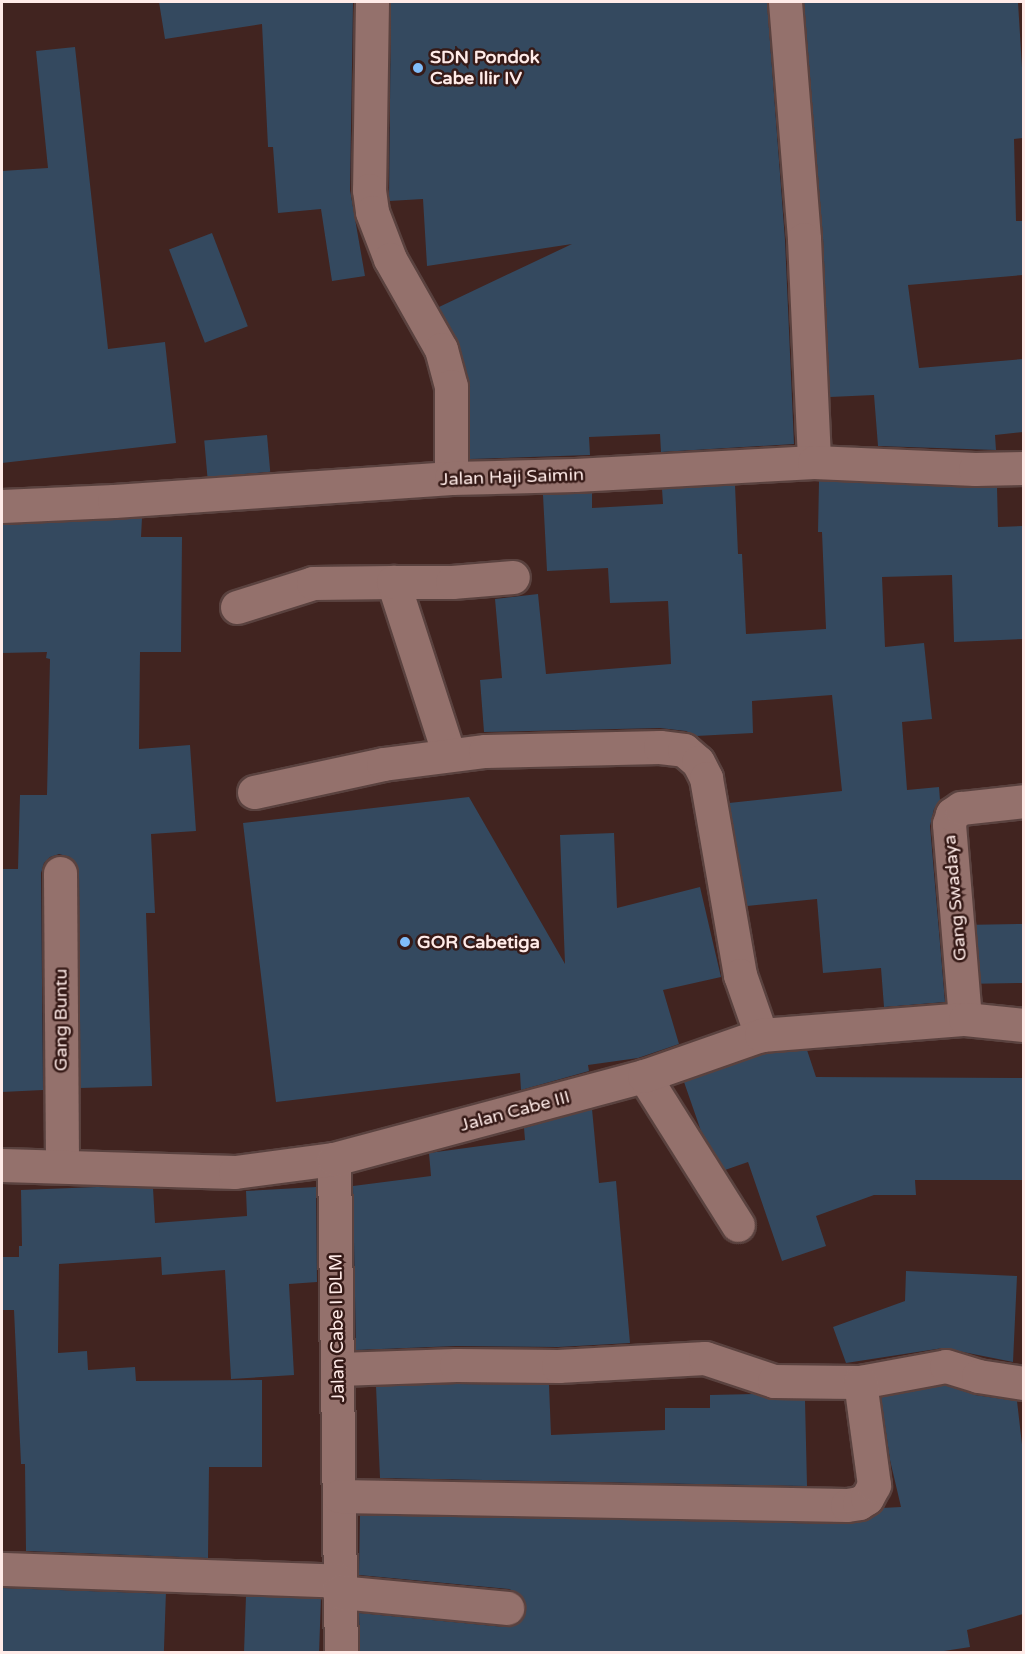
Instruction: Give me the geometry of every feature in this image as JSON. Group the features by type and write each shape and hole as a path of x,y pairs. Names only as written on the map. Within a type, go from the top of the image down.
{"street":[{"path":"372,2 369,190 372,212 390,259 441,349 451,386 452,478"},
{"path":"785,2 804,239 814,462"},
{"name":"Jalan Haji Saimin","path":"2,506 114,501 452,478 575,475 814,462 975,469 1023,468"},
{"path":"237,607 313,583 452,582 513,577"},
{"path":"393,582 449,755"},
{"path":"254,792 383,764 485,751 660,747 684,750 698,762 706,778 740,975 760,1035"},
{"name":"Gang Swadaya","path":"964,1019 949,824 952,814 961,808 1023,801"},
{"name":"Gang Buntu","path":"60,873 62,1166"},
{"name":"Jalan Cabe III","path":"2,1165 235,1172 334,1159 644,1076 760,1035 964,1019 1023,1025"},
{"path":"644,1076 738,1225"},
{"name":"Jalan Cabe I DLM","path":"334,1159 341,1653"},
{"path":"338,1369 456,1365 558,1366 705,1358 774,1381 860,1382 946,1366 978,1376 1023,1383"},
{"path":"339,1496 836,1505 859,1503 867,1498 874,1485 860,1382"},
{"path":"2,1569 339,1586 507,1608"}],"building":[{"path":"159,2 353,2 350,190 365,276 332,281 321,209 278,213 273,147 268,147 262,24 165,39"},
{"path":"391,2 767,2 785,240 794,444 661,452 660,434 589,437 590,455 470,459 469,381 459,344 439,307 572,244 427,266 423,199 389,201"},
{"path":"804,2 1018,2 1023,84 1023,138 1014,139 1016,221 1023,221 1023,275 908,285 919,368 1023,359 1023,432 995,435 996,450 878,446 874,395 830,397 823,238"},
{"path":"75,47 108,349 165,342 176,443 2,463 2,171 48,168 36,51"},
{"path":"212,233 248,326 205,343 169,249"},
{"path":"267,435 270,472 207,477 204,440"},
{"path":"819,481 997,487 998,527 1023,526 1023,639 954,642 952,575 882,577 885,647 924,643 932,719 902,722 907,790 939,787 940,800 934,809 930,826 945,1002 884,1007 881,968 823,973 817,899 747,906 729,803 842,791 832,695 752,701 753,733 696,736 686,731 660,728 484,732 480,680 502,678 495,599 538,594 546,674 671,664 668,601 610,603 608,568 547,571 543,495 592,493 592,508 663,504 662,489 735,485 738,554 742,554 746,634 826,629 822,532 818,532"},
{"path":"142,518 141,537 182,537 181,652 140,652 139,749 190,745 196,831 151,834 155,913 146,913 152,1086 80,1088 79,873 70,857 59,854 50,857 44,863 41,873 43,1090 2,1092 2,869 18,869 20,795 47,795 50,659 46,658 47,652 2,653 2,525"},
{"name":"GOR Cabetiga","path":"469,797 565,964 560,835 614,833 617,908 700,887 721,977 663,990 679,1044 638,1058 588,1065 589,1071 521,1090 520,1073 276,1102 243,823"},
{"path":"1022,924 1023,983 977,984 976,925"},
{"path":"807,1050 816,1077 1023,1078 1023,1180 915,1180 916,1195 874,1195 816,1216 826,1246 782,1261 748,1162 725,1170 701,1131 684,1082 765,1053"},
{"path":"592,1109 599,1183 616,1181 630,1343 558,1347 456,1346 356,1350 353,1186 431,1176 429,1153 525,1140 524,1128"},
{"path":"97,1187 153,1188 155,1223 247,1216 246,1191 316,1187 317,1282 289,1284 294,1375 231,1379 225,1270 162,1275 161,1257 59,1264 58,1353 87,1351 88,1370 135,1367 136,1381 262,1380 262,1467 209,1467 208,1558 26,1551 25,1464 21,1464 14,1310 2,1310 2,1257 19,1257 19,1246 22,1246 21,1190"},
{"path":"906,1271 1017,1276 1013,1362 943,1348 846,1363 833,1327 905,1301"},
{"path":"549,1385 551,1435 665,1430 665,1408 710,1408 710,1395 754,1394 773,1400 805,1400 807,1486 380,1478 376,1386"},
{"path":"945,1385 975,1395 1017,1401 1023,1453 1023,1614 967,1630 970,1647 931,1653 360,1653 359,1613 505,1627 514,1625 522,1619 526,1609 524,1600 518,1593 509,1589 359,1575 360,1515 847,1524 862,1521 882,1508 901,1507 890,1460 881,1397"},
{"path":"2,1588 166,1594 164,1652 2,1652"},
{"path":"246,1596 321,1599 319,1652 244,1652"}],"place":[{"name":"SDN Pondok Cabe Ilir IV","path":"418,68"},
{"name":"GOR Cabetiga","path":"405,942"}]}
